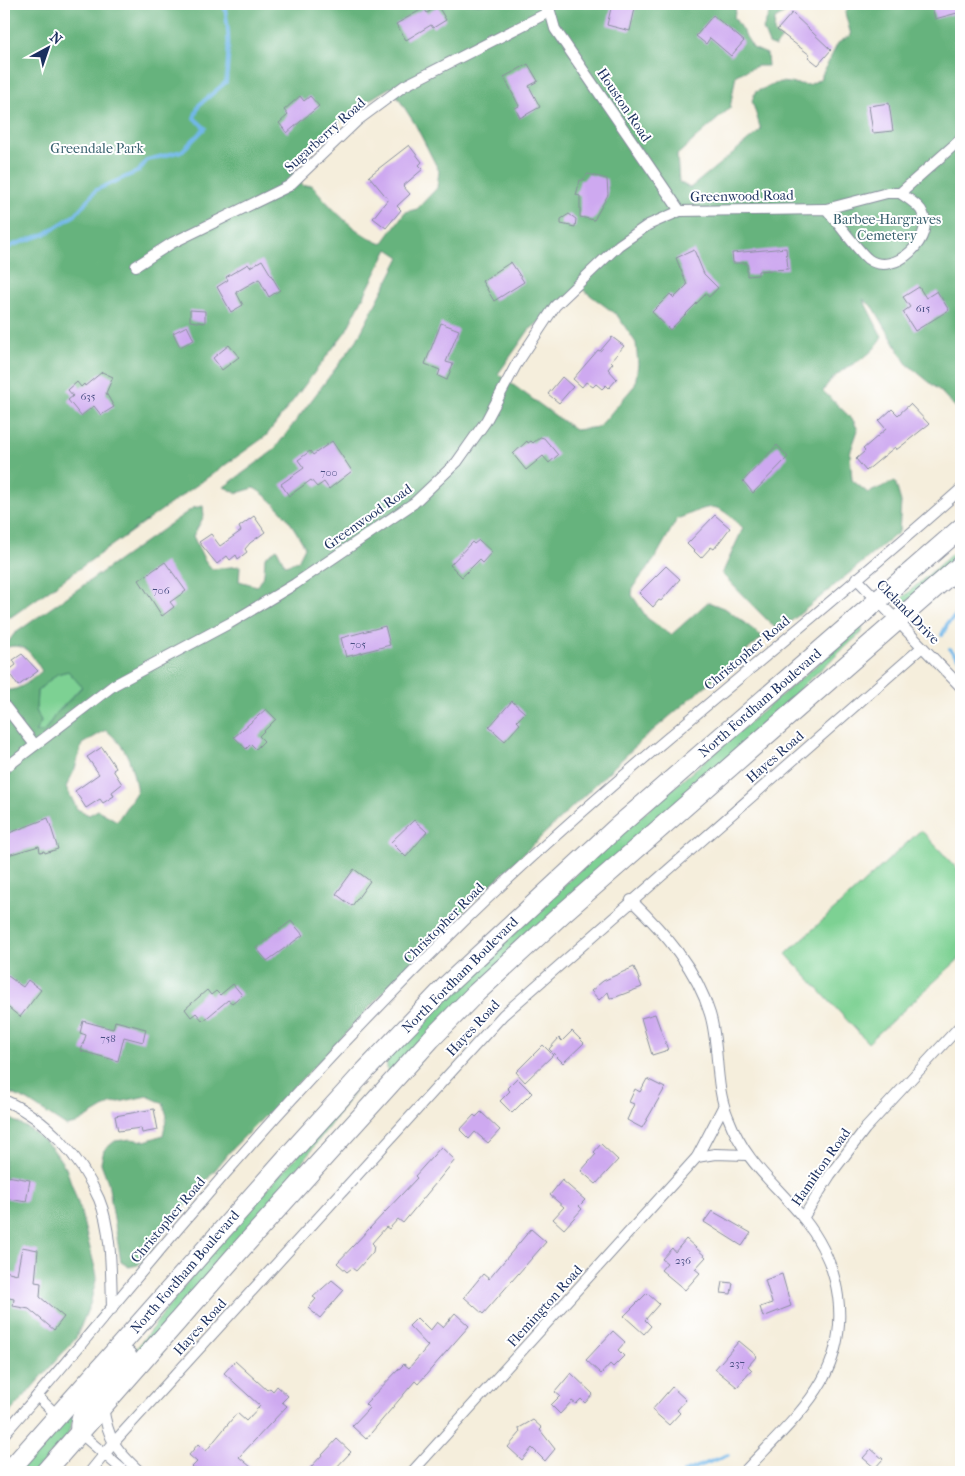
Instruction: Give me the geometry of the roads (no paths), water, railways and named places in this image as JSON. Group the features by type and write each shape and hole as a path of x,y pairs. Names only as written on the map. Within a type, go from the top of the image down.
{"highway":[{"name":"North Fordham Boulevard","path":"8,1472 368,1067 460,973 554,884 961,528"},
{"name":"North Fordham Boulevard","path":"45,1472 349,1129 431,1039 513,957 961,565"},
{"path":"349,1129 361,1103 373,1085 375,1075 368,1067"},
{"path":"80,1433 80,1420 85,1408 140,1340 139,1326"}],"street":[{"name":"Houston Road","path":"548,8 555,29 680,211"},
{"name":"Sugarberry Road","path":"136,266 172,243 289,186 358,120 404,86 548,8"},
{"path":"826,209 869,259 880,263 891,262 907,255 923,235 926,222 921,210 900,193 961,140"},
{"name":"Greenwood Road","path":"4,769 114,685 230,623 296,584 414,503 457,462 486,422 516,365 556,306 620,245 648,225 680,211 826,209 887,193 900,193"},
{"name":"Christopher Road","path":"4,1434 188,1216 289,1103 468,917 562,828 961,489"},
{"name":"Cleland Drive","path":"856,578 921,648 961,687"},
{"name":"Hayes Road","path":"90,1472 112,1444 503,1015 631,900 921,648"},
{"path":"4,704 34,745"},
{"path":"631,900 664,933 693,977 710,1013 723,1107 735,1136 746,1155 803,1218"},
{"name":"Hamilton Road","path":"744,1472 802,1408 822,1382 834,1354 840,1324 834,1278 828,1257 803,1218 830,1175 865,1129 961,1025"},
{"path":"4,1100 16,1105 51,1130 76,1158 100,1200 110,1249 112,1308"},
{"name":"Flemington Road","path":"412,1472 698,1157 723,1107"},
{"path":"698,1157 716,1154 746,1155"},
{"path":"37,1396 58,1416"},
{"path":"103,1407 108,1434 112,1444 140,1472"},
{"path":"80,1433 125,1472"}],"waterway":[{"path":"4,251 13,245 45,234 75,215 96,190 139,171 147,160 182,151 205,128 194,118 199,105 226,82 228,43 224,4"},
{"path":"942,635 948,623 961,611"},
{"path":"950,649 961,661"},
{"path":"684,1472 728,1455"}],"park label":[{"name":"Greendale Park","path":"97,148"},
{"name":"Barbee-Hargraves Cemetery","path":"887,227"}]}
